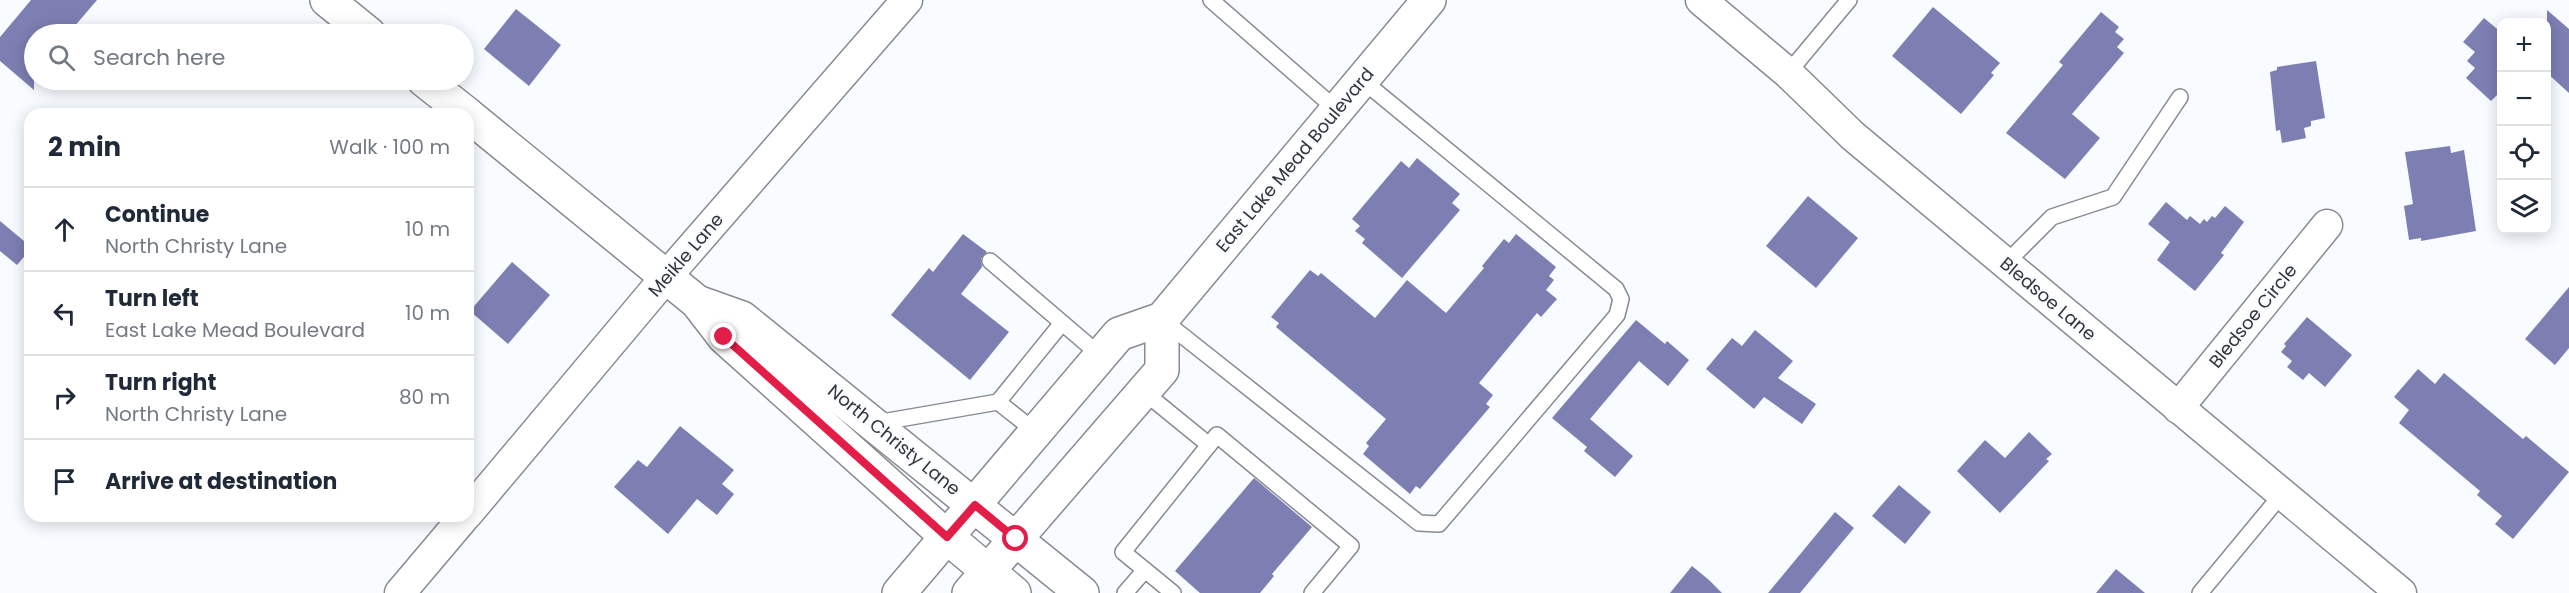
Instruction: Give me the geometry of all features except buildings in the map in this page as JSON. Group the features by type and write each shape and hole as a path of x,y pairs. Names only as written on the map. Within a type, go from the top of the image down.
{"street":[{"path":"327,0 357,24"},
{"name":"Meikle Lane","path":"474,506 666,277 907,0"},
{"name":"East Lake Mead Boulevard","path":"1162,319 1429,0"},
{"name":"Bledsoe Lane","path":"1701,0 1788,73 1853,136 2401,593"},
{"name":"North Christy Lane","path":"436,90 458,108"},
{"name":"North Christy Lane","path":"474,121 697,303 724,337 947,537 978,582 1014,593"},
{"name":"Bledsoe Circle","path":"2178,408 2327,225"},
{"name":"North Christy Lane","path":"697,303 742,318 1082,593"},
{"path":"899,593 1119,334 1162,319 1162,370 978,582"},
{"name":"Meikle Lane","path":"400,593 460,522"}],"lane":[{"path":"1211,0 1337,110"},
{"path":"1788,73 1849,0"},
{"path":"1162,319 1419,523 1429,525 1439,524 1617,315 1621,299 1616,289 1362,80"},
{"path":"2005,264 2052,217 2113,197 2180,97"},
{"path":"990,261 1101,356"},
{"path":"873,424 998,402 1062,323"},
{"path":"1144,392 1209,445"},
{"path":"998,402 1036,432"},
{"path":"1173,593 1123,552 1217,435 1351,546 1312,593"},
{"path":"2200,593 2282,494"},
{"path":"1125,593 1144,570"}],"route":[{"path":"724,337 947,537 975,505 1016,539"}]}
